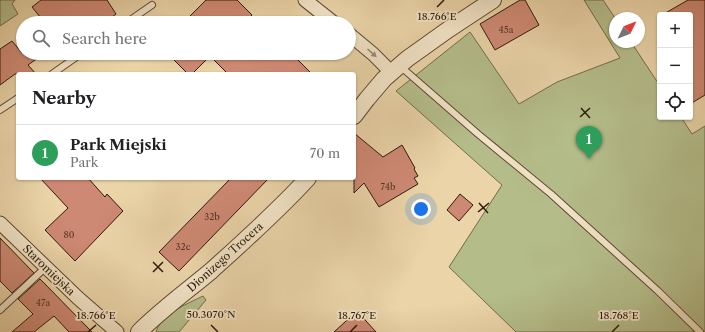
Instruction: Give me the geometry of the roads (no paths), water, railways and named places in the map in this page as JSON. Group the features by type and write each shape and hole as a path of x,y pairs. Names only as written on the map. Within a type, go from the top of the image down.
{"street":[{"path":"305,0 325,16"},
{"path":"356,113 367,99 395,69 407,59 493,0"},
{"path":"356,40 372,54 395,69"},
{"name":"Dionizego Trocera","path":"139,332 253,233 306,180"},
{"name":"Staromiejska","path":"0,223 78,298 117,332"}],"lane":[{"path":"136,16 152,5"},
{"path":"55,72 72,60"},
{"path":"395,69 551,194 658,291 700,332"},
{"path":"0,110 16,99"},
{"path":"0,310 46,267"}],"place":[{"name":"Park Miejski","path":"589,159"}]}
